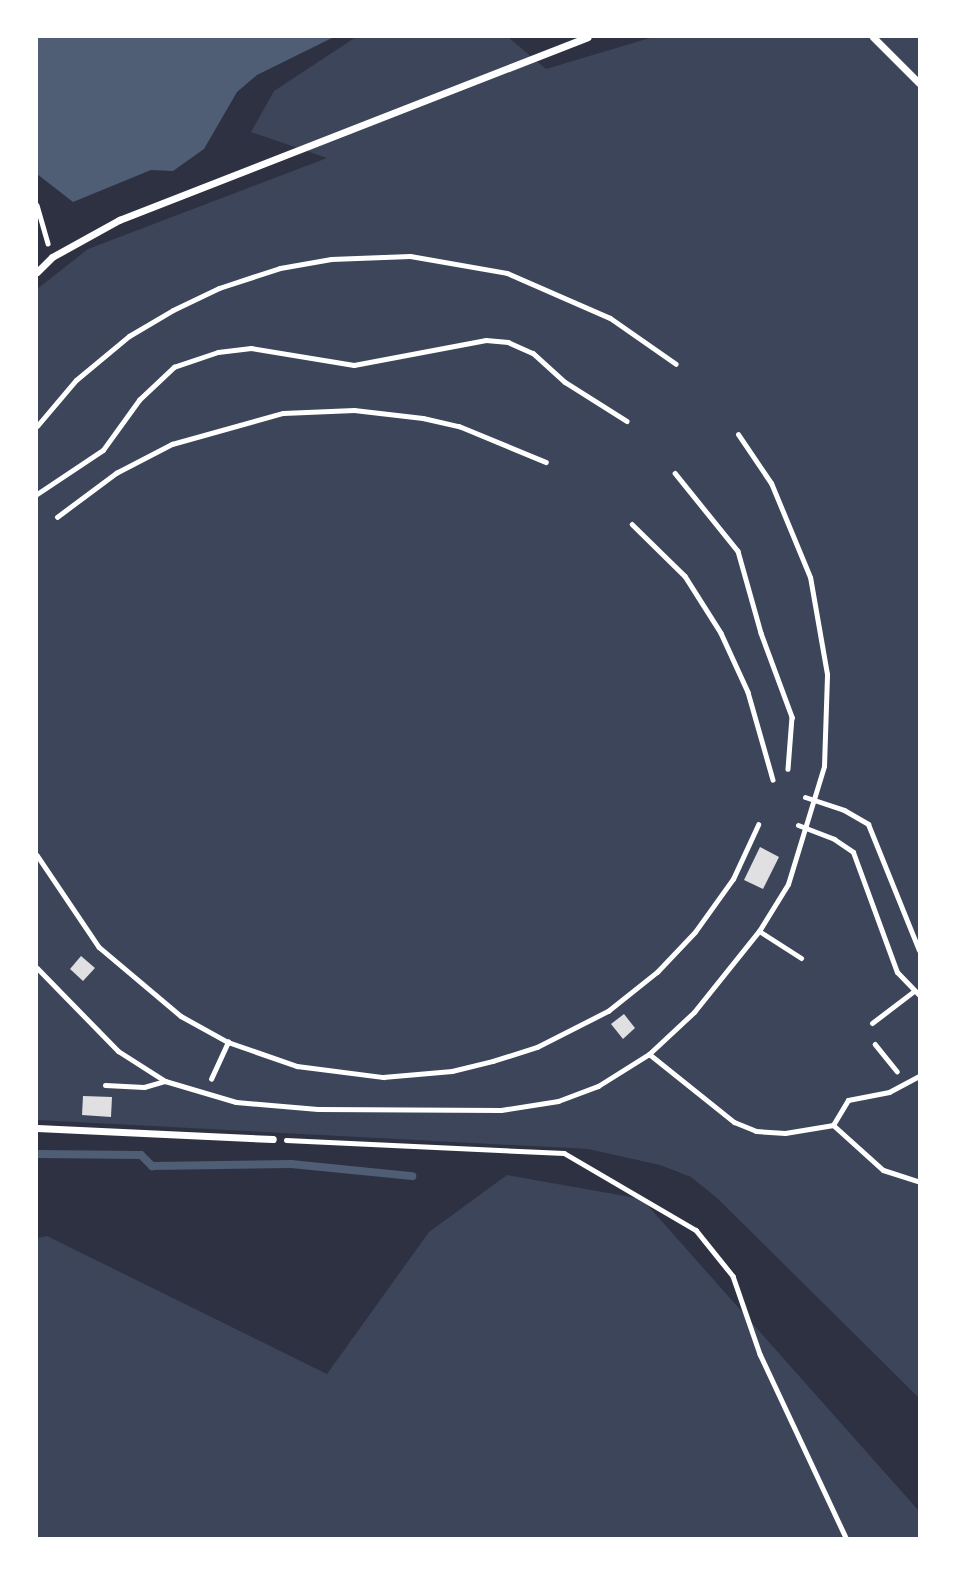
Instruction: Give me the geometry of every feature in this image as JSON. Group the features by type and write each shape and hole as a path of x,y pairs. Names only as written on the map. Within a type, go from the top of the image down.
{"street":[{"path":"37,272 52,257 120,220 588,37"},
{"path":"873,37 919,83"},
{"path":"37,1128 273,1139"}],"lane":[{"path":"37,426 76,380 130,336 173,310 219,288 280,268 331,259 410,256 507,273 610,318 676,364"},
{"path":"37,968 118,1051 165,1081 204,1096 318,1109 501,1110 558,1101 598,1086 649,1054 729,973 788,884 816,800 828,725 819,619 797,537 771,483 738,434"},
{"path":"805,797 867,824 919,950"},
{"path":"798,825 853,852 886,949 897,972 917,993 872,1023"},
{"path":"759,931 801,958"},
{"path":"649,1054 713,1108 756,1131 804,1132 833,1125 848,1100 889,1092 919,1076"},
{"path":"106,1085 144,1087 165,1081"},
{"path":"833,1125 883,1170 919,1182"}],"path":[{"path":"37,205 52,257"},
{"path":"37,495 103,450 139,400 174,367 218,352 251,348 354,365 486,340 508,342 533,352 565,382 627,421"},
{"path":"57,517 116,473 172,444 284,413 354,410 422,418 468,430 546,462"},
{"path":"675,473 738,551 761,633 792,717 789,769"},
{"path":"632,524 685,576 722,633 748,692 773,780"},
{"path":"37,855 99,947 150,994 228,1042 297,1066 383,1077 452,1071 537,1047 608,1011 678,951 733,880 758,825"},
{"path":"204,1096 228,1042"},
{"path":"273,1139 564,1153 696,1230 733,1276 760,1354 846,1538"}],"shaded area":[{"path":"37,37 334,37 257,75 237,92 204,149 173,171 151,170 73,202 37,174"},
{"path":"356,37 508,37 546,69 653,37 919,37 919,1398 717,1198 691,1177 660,1165 588,1149 37,1120 37,289 88,249 327,158 251,132 274,91"},
{"path":"507,1175 642,1199 919,1511 919,1538 37,1538 37,1238 47,1236 327,1374 429,1232"}],"building":[{"path":"760,847 779,857 763,889 744,880"},
{"path":"81,956 95,968 83,981 70,969"},
{"path":"624,1014 635,1028 623,1039 611,1024"},
{"path":"83,1096 112,1097 111,1117 82,1115"}],"waterway":[{"path":"37,1154 141,1155 152,1166 291,1164 412,1176"}]}
